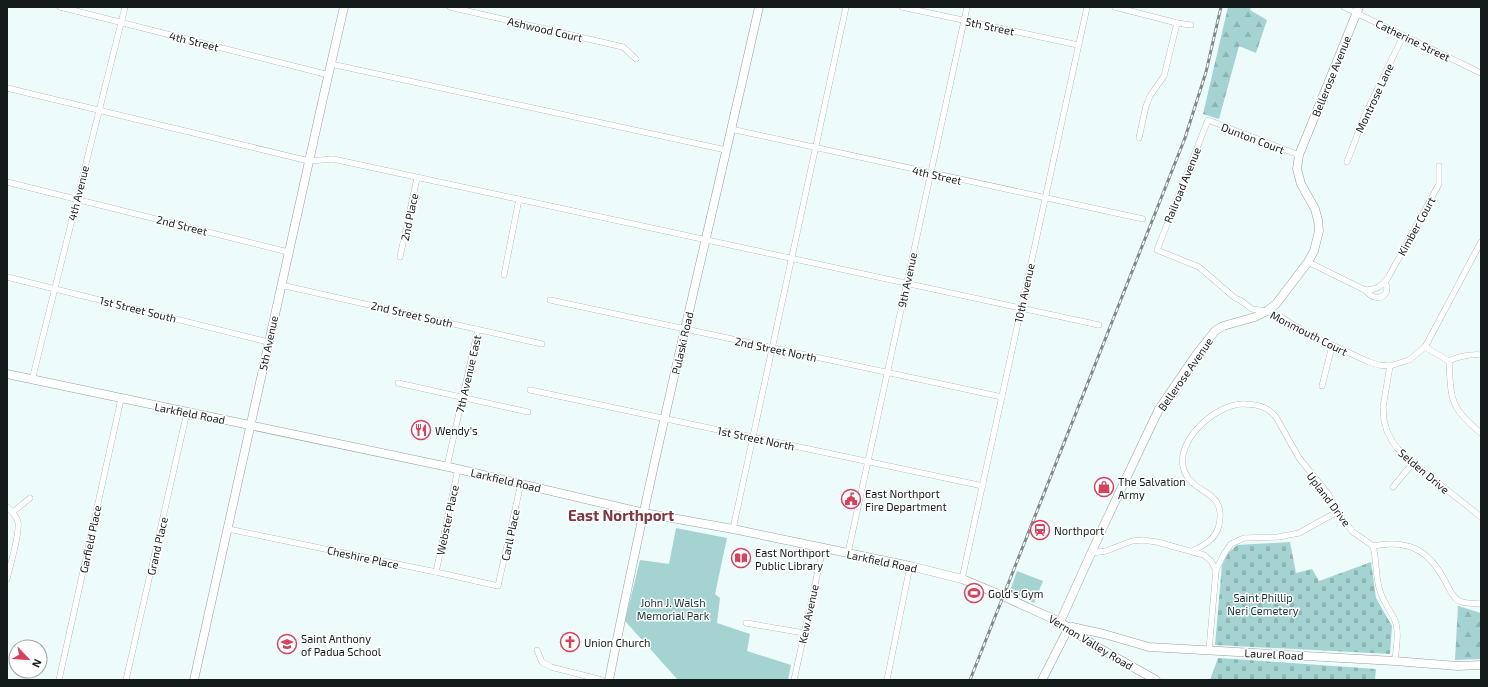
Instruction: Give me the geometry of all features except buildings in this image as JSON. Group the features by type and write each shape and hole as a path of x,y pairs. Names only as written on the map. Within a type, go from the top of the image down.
{"main road":[{"name":"5th Avenue","path":"194,680 288,252 344,7"},
{"name":"Pulaski Road","path":"609,680 664,418 759,7"},
{"name":"Bellerose Avenue","path":"1060,622 1159,409 1200,349 1215,331 1223,326 1255,317 1267,311 1276,304 1308,262 1314,251 1319,232 1318,220 1315,208 1301,184 1297,169 1299,155 1358,10"},
{"name":"Larkfield Road","path":"7,374 447,466 644,513 733,529 910,566 962,579 1003,596"},
{"name":"Vernon Valley Road","path":"1003,596 1069,626 1099,648 1156,680"},
{"name":"Laurel Road","path":"1069,626 1149,647 1395,661 1466,667 1481,665"},
{"path":"1042,680 1069,626"}],"street":[{"name":"4th Street","path":"60,7 329,75"},
{"name":"4th Avenue","path":"32,380 125,7"},
{"name":"Ashwood Court","path":"450,7 623,47 636,59"},
{"path":"733,529 846,7"},
{"name":"5th Street","path":"902,7 1078,46"},
{"name":"9th Avenue","path":"848,553 886,372 967,7"},
{"name":"10th Avenue","path":"962,579 1087,7"},
{"path":"1115,7 1191,25"},
{"name":"Catherine Street","path":"1344,7 1358,10 1403,36 1481,73"},
{"path":"1138,138 1150,96 1164,76 1178,23"},
{"name":"Montrose Lane","path":"1347,162 1364,117 1403,36"},
{"path":"331,64 726,150"},
{"path":"7,88 309,161 332,160 706,239 1099,325"},
{"name":"Dunton Court","path":"1208,120 1299,155"},
{"name":"Railroad Avenue","path":"1157,250 1208,120"},
{"name":"4th Street","path":"731,129 1142,219"},
{"name":"Kimber Court","path":"1308,262 1366,290 1373,297 1380,297 1387,289 1385,282 1439,184 1439,166"},
{"name":"2nd Place","path":"400,257 417,178"},
{"path":"7,182 77,199"},
{"name":"2nd Street","path":"77,199 288,252"},
{"path":"504,275 519,199"},
{"name":"Monmouth Court","path":"1157,250 1199,267 1235,298 1252,309 1267,311 1281,317 1308,334 1374,364 1390,366 1409,360 1425,347 1481,242"},
{"name":"1st Street South","path":"7,277 268,342"},
{"path":"1366,290 1379,287 1385,282"},
{"name":"2nd Street South","path":"281,285 542,344"},
{"name":"2nd Street North","path":"550,300 1002,397"},
{"name":"7th Avenue East","path":"447,466 478,329"},
{"path":"1322,386 1332,346"},
{"path":"1425,347 1448,361"},
{"path":"1448,361 1464,355 1481,355"},
{"path":"1448,361 1450,387 1455,407 1460,415 1481,433"},
{"name":"Selden Drive","path":"1390,366 1389,379 1383,407 1384,420 1392,441 1413,463 1481,518"},
{"path":"398,382 528,412"},
{"name":"1st Street North","path":"530,390 982,486"},
{"name":"Garfield Place","path":"59,680 121,399"},
{"name":"Upland Drive","path":"1192,551 1205,544 1215,536 1219,523 1220,507 1209,493 1189,480 1183,469 1185,449 1190,437 1198,427 1220,410 1233,405 1241,404 1263,406 1270,410 1280,423 1298,458 1329,495 1336,512 1353,532 1373,546"},
{"name":"Grand Place","path":"126,680 187,412"},
{"path":"1393,487 1413,463"},
{"name":"Webster Place","path":"436,572 458,469"},
{"name":"Carll Place","path":"498,586 521,484"},
{"path":"13,512 30,498"},
{"path":"7,507 13,512 18,522 18,532 7,579"},
{"path":"1209,650 1216,570 1231,544 1244,538 1278,537 1299,533 1336,512"},
{"name":"Cheshire Place","path":"228,529 498,586"},
{"path":"1091,553 1106,551 1132,541 1143,540 1157,542 1204,555 1214,565 1216,570"},
{"path":"1395,661 1397,639 1396,625 1380,591 1377,558 1373,546 1385,543 1402,544 1419,551 1433,563 1453,596 1458,601 1481,604"},
{"name":"Kew Avenue","path":"794,680 822,548"},
{"path":"887,680 910,566"},
{"path":"746,624 804,632"},
{"path":"537,650 542,662 551,667 602,680"}],"green space":[{"path":"1228,7 1251,7 1250,10 1267,20 1256,53 1239,46 1219,119 1203,114"},
{"name":"John J. Walsh Memorial Park","path":"676,528 727,538 715,594 720,598 717,623 750,634 747,651 791,665 788,680 678,680 625,621 640,560 669,564"},
{"name":"Saint Phillip Neri Cemetery","path":"1290,542 1296,573 1312,569 1319,581 1371,562 1376,598 1392,626 1390,654 1215,645 1222,565 1229,552 1237,545"},
{"path":"1017,571 1043,581 1034,603 1010,591"},
{"path":"1458,606 1481,613 1481,659 1455,660"},
{"path":"1218,658 1376,669 1375,680 1210,680"}],"railway":[{"path":"970,680 1185,138 1206,72 1221,7"}],"place":[{"name":"Wendy's","path":"421,430"},
{"name":"The Salvation Army","path":"1104,487"},
{"name":"East Northport Fire Department","path":"851,499"},
{"name":"Northport","path":"1040,530"},
{"name":"East Northport Public Library","path":"741,558"},
{"name":"Gold's Gym","path":"974,593"},
{"name":"Union Church","path":"570,642"},
{"name":"Saint Anthony of Padua School","path":"287,644"}],"district":[{"name":"East Northport","path":"621,515"}]}
